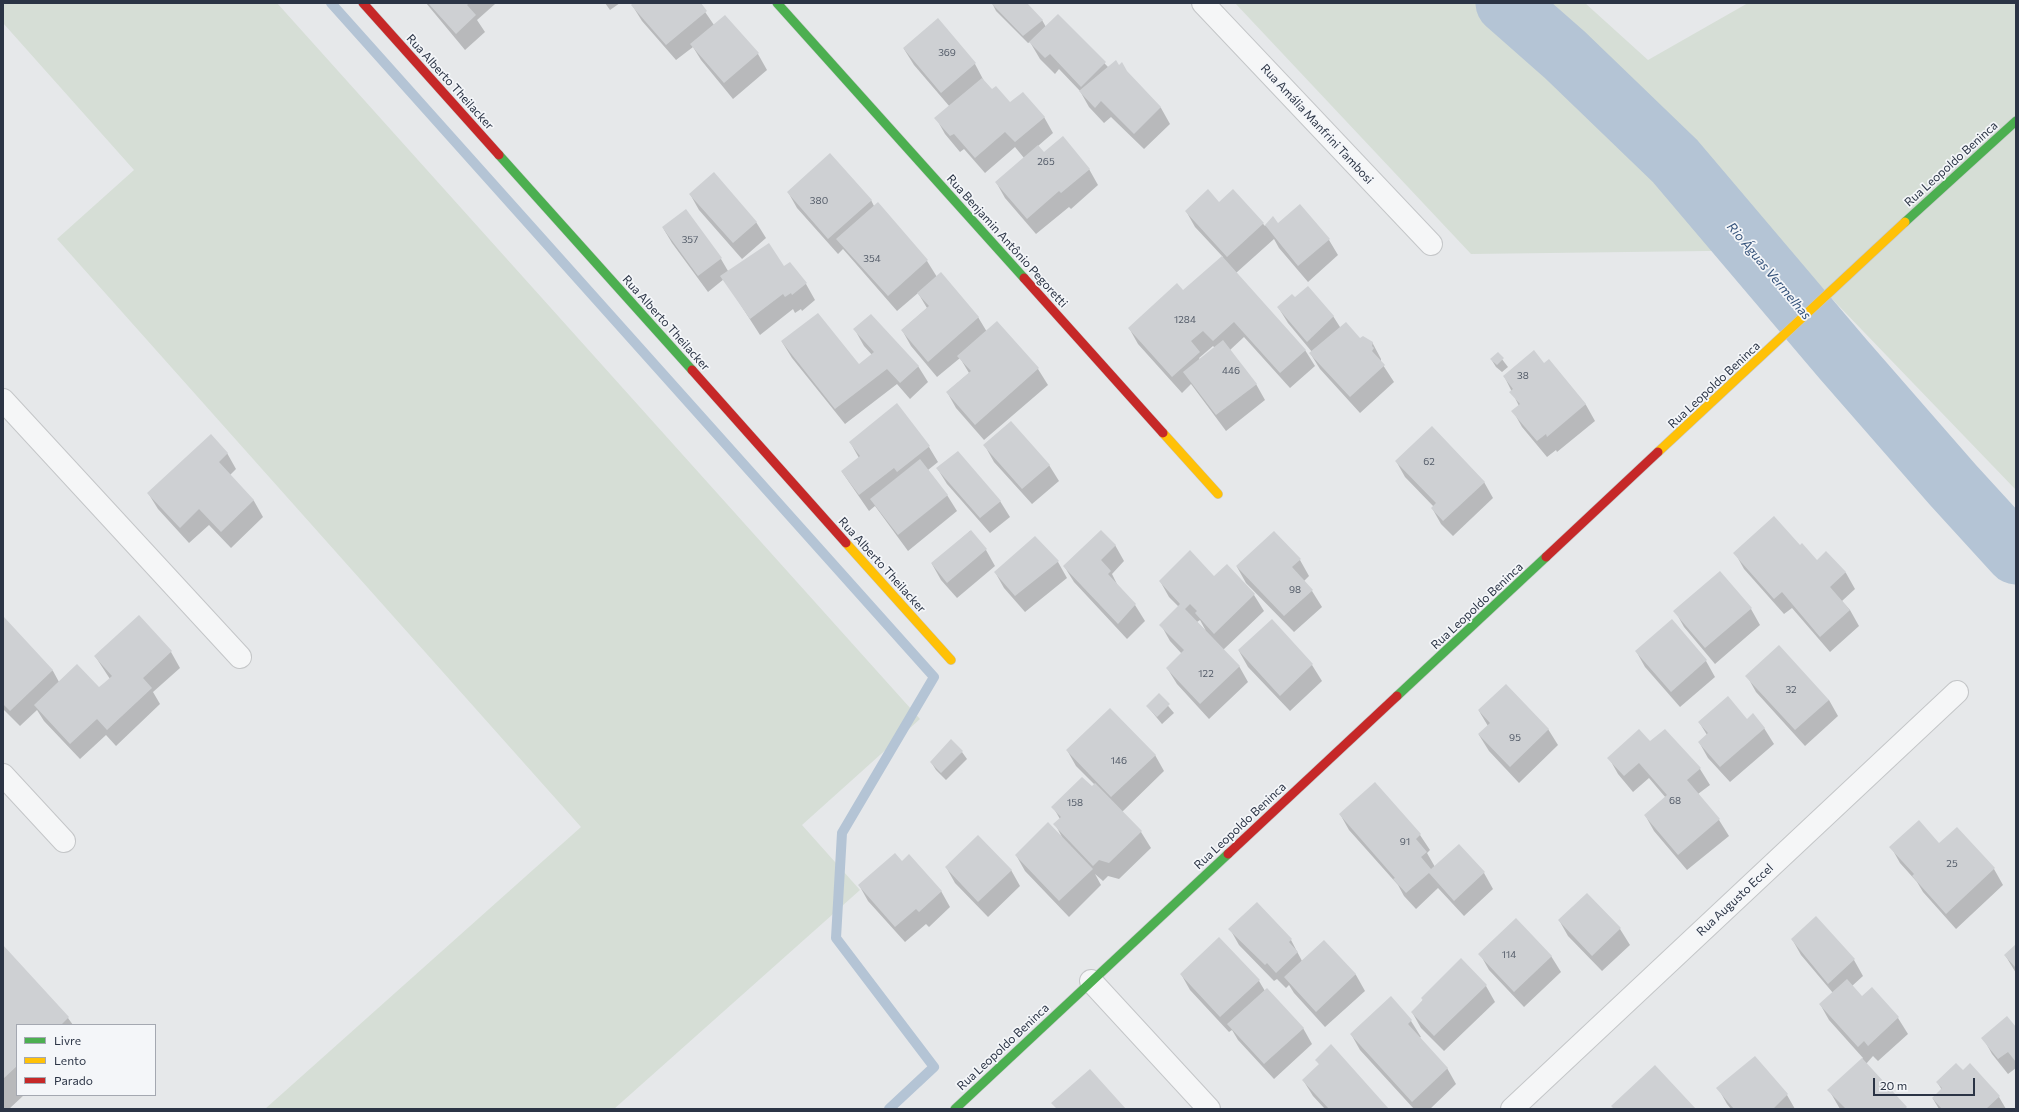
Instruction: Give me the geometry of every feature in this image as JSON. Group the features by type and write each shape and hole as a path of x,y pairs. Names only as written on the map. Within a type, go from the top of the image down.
{"street":[{"name":"Rua Alberto Theilacker","path":"363,3 951,660"},
{"name":"Rua Benjamin Antônio Pegoretti","path":"777,3 1218,494"},
{"name":"Rua Amália Manfrini Tambosi","path":"1203,3 1431,244"},
{"name":"Rua Leopoldo Beninca","path":"955,1109 1842,280 2016,121"},
{"path":"3,400 240,658"},
{"name":"Rua Augusto Eccel","path":"1512,1109 1957,692"},
{"path":"3,775 64,841"},
{"path":"1090,982 1209,1109"}],"shaded area":[{"path":"3,3 277,3 920,719 802,825 860,890 614,1109 265,1109 581,827 57,239 134,170 3,23"},
{"path":"1235,3 1585,3 1648,60 1748,3 2016,3 2016,490 1785,250 1471,254"}],"building":[{"path":"428,3 469,3 467,5 476,15 456,34"},
{"path":"633,3 701,3 707,11 666,45 631,5"},
{"path":"991,3 1027,3 1043,20 1023,36"},
{"path":"1058,14 1106,62 1081,87 1050,54 1045,58 1029,42"},
{"path":"725,15 759,53 724,83 690,44"},
{"path":"938,18 976,63 941,93 903,48"},
{"path":"1116,60 1119,65 1122,62 1127,71 1161,107 1134,134 1101,101 1095,108 1079,91"},
{"path":"982,78 992,89 996,86 1010,102 1023,92 1045,117 1015,142 1005,132 975,158 954,134 950,136 934,118"},
{"path":"1063,136 1090,169 1061,193 1059,191 1027,219 995,182 1038,145 1044,152"},
{"path":"830,153 872,200 828,239 787,192"},
{"path":"714,172 757,222 733,243 689,194"},
{"path":"1208,189 1219,202 1233,189 1264,223 1227,257 1185,211"},
{"path":"878,202 928,260 888,296 836,239"},
{"path":"1300,204 1330,239 1298,266 1265,225 1273,216 1278,223"},
{"path":"686,209 722,258 698,276 662,227"},
{"path":"769,243 784,266 790,262 807,283 792,295 791,293 785,297 783,294 750,319 720,276"},
{"path":"1222,256 1306,350 1280,373 1234,322 1213,341 1203,331 1191,341 1200,352 1172,377 1128,328 1177,283 1183,290"},
{"path":"941,272 979,317 928,362 901,330 929,306 917,293"},
{"path":"1308,286 1334,316 1307,342 1277,307 1292,294 1295,297"},
{"path":"818,313 859,364 874,352 853,329 871,314 919,366 900,383 887,369 835,409 781,341"},
{"path":"997,321 1039,368 975,425 946,392 971,371 957,356"},
{"path":"1346,322 1360,338 1363,336 1373,342 1372,346 1374,348 1372,351 1385,365 1350,397 1309,353"},
{"path":"1223,340 1257,384 1216,415 1183,372"},
{"path":"1534,350 1544,363 1549,359 1586,404 1547,437 1546,434 1537,441 1511,411 1520,404 1509,392 1513,389 1503,376"},
{"path":"1498,352 1504,358 1497,365 1490,359"},
{"path":"897,403 930,446 897,472 894,468 859,495 841,471 860,456 849,442"},
{"path":"1011,421 1050,465 1022,489 983,445"},
{"path":"1432,426 1485,482 1443,521 1431,508 1436,503 1395,461"},
{"path":"211,434 228,453 219,462 254,500 221,532 199,509 180,528 147,493"},
{"path":"958,451 1001,501 980,518 936,468"},
{"path":"920,459 948,495 898,535 870,499"},
{"path":"1774,516 1800,545 1802,543 1817,560 1826,551 1846,572 1830,587 1850,610 1820,637 1782,592 1774,599 1733,553"},
{"path":"971,530 987,549 947,583 931,563"},
{"path":"1101,530 1116,545 1101,560 1111,571 1108,574 1136,604 1118,624 1063,566"},
{"path":"1274,531 1301,559 1292,567 1313,590 1284,616 1236,566"},
{"path":"1035,536 1059,561 1015,596 994,572"},
{"path":"1190,550 1214,576 1227,564 1255,594 1214,634 1195,613 1197,611 1190,604 1185,609 1240,666 1200,704 1166,668 1184,650 1159,625 1180,604 1159,581"},
{"path":"1720,571 1752,608 1705,648 1673,611"},
{"path":"139,615 172,651 143,678 152,688 107,730 97,719 70,744 34,705 77,664 99,687 104,683 112,676 94,656"},
{"path":"4,617 53,670 10,711 3,704"},
{"path":"1272,619 1313,664 1280,696 1238,650"},
{"path":"1672,619 1707,660 1671,692 1635,651"},
{"path":"1779,645 1829,700 1795,730 1745,676"},
{"path":"1506,684 1549,729 1510,767 1478,734 1490,723 1478,710"},
{"path":"1159,693 1170,704 1157,717 1146,706"},
{"path":"1728,696 1747,719 1753,713 1765,728 1720,767 1698,742 1708,733 1698,722"},
{"path":"1110,708 1156,755 1111,797 1066,750"},
{"path":"1639,729 1650,741 1665,729 1701,768 1687,780 1720,819 1678,855 1644,815 1667,795 1639,763 1624,776 1607,758"},
{"path":"951,739 963,751 941,773 930,762"},
{"path":"1082,777 1092,786 1095,783 1142,831 1109,863 1099,860 1093,866 1053,824 1061,817 1051,807"},
{"path":"1375,782 1421,834 1416,839 1427,852 1421,857 1431,869 1459,844 1485,872 1454,901 1429,873 1406,893 1393,879 1395,878 1339,814"},
{"path":"1919,820 1939,843 1957,827 1995,868 1946,914 1912,876 1914,874 1889,847"},
{"path":"1048,822 1093,869 1059,901 1015,855"},
{"path":"978,835 1012,870 978,902 945,867"},
{"path":"895,853 902,861 909,854 942,891 919,912 916,909 895,927 858,885"},
{"path":"1587,893 1621,928 1592,956 1558,920"},
{"path":"1257,902 1292,939 1289,942 1298,952 1276,973 1267,963 1265,965 1228,929"},
{"path":"1816,916 1855,959 1828,984 1791,939"},
{"path":"1516,918 1552,956 1514,992 1478,954"},
{"path":"1219,937 1260,980 1220,1017 1180,974"},
{"path":"1324,940 1356,974 1316,1012 1284,977"},
{"path":"2016,944 2016,968 2004,955"},
{"path":"3,945 69,1017 62,1024 16,1024 16,1067 3,1079"},
{"path":"1461,958 1487,985 1434,1036 1411,1012 1423,1000 1421,998"},
{"path":"1847,979 1862,996 1872,987 1899,1017 1868,1046 1864,1041 1858,1047 1819,1004"},
{"path":"1267,988 1304,1028 1264,1064 1227,1024"},
{"path":"1391,996 1412,1020 1408,1024 1448,1068 1412,1102 1350,1034"},
{"path":"2007,1016 2016,1027 2016,1062 2008,1052 1998,1059 1981,1038"},
{"path":"1331,1044 1389,1109 1329,1109 1302,1080 1319,1064 1315,1060"},
{"path":"1755,1056 1788,1094 1773,1109 1734,1109 1716,1088"},
{"path":"1862,1058 1907,1107 1905,1109 1846,1109 1827,1090"},
{"path":"1956,1063 1963,1070 1970,1063 2000,1096 1986,1109 1942,1109 1932,1098 1942,1088 1936,1082"},
{"path":"1655,1065 1696,1109 1614,1109 1611,1106"},
{"path":"1090,1069 1126,1109 1057,1109 1051,1103"}],"waterway":[{"path":"331,3 934,677 842,833 836,938 934,1067 889,1109"},
{"name":"Rio Águas Vermelhas","path":"1506,3 1565,55 1675,161 1843,359 1953,485 2016,554"}],"traffic: fast":[{"path":"777,3 1024,278"},
{"path":"1905,222 2016,121"},
{"path":"499,155 692,370"},
{"path":"1397,696 1546,557"},
{"path":"955,1109 1228,854"}],"traffic: slow":[{"path":"1658,452 1905,222"},
{"path":"1163,433 1218,494"},
{"path":"846,543 951,660"}],"traffic: jam":[{"path":"363,3 499,155"},
{"path":"1024,278 1163,433"},
{"path":"692,370 846,543"},
{"path":"1546,557 1658,452"},
{"path":"1228,854 1397,696"}]}
